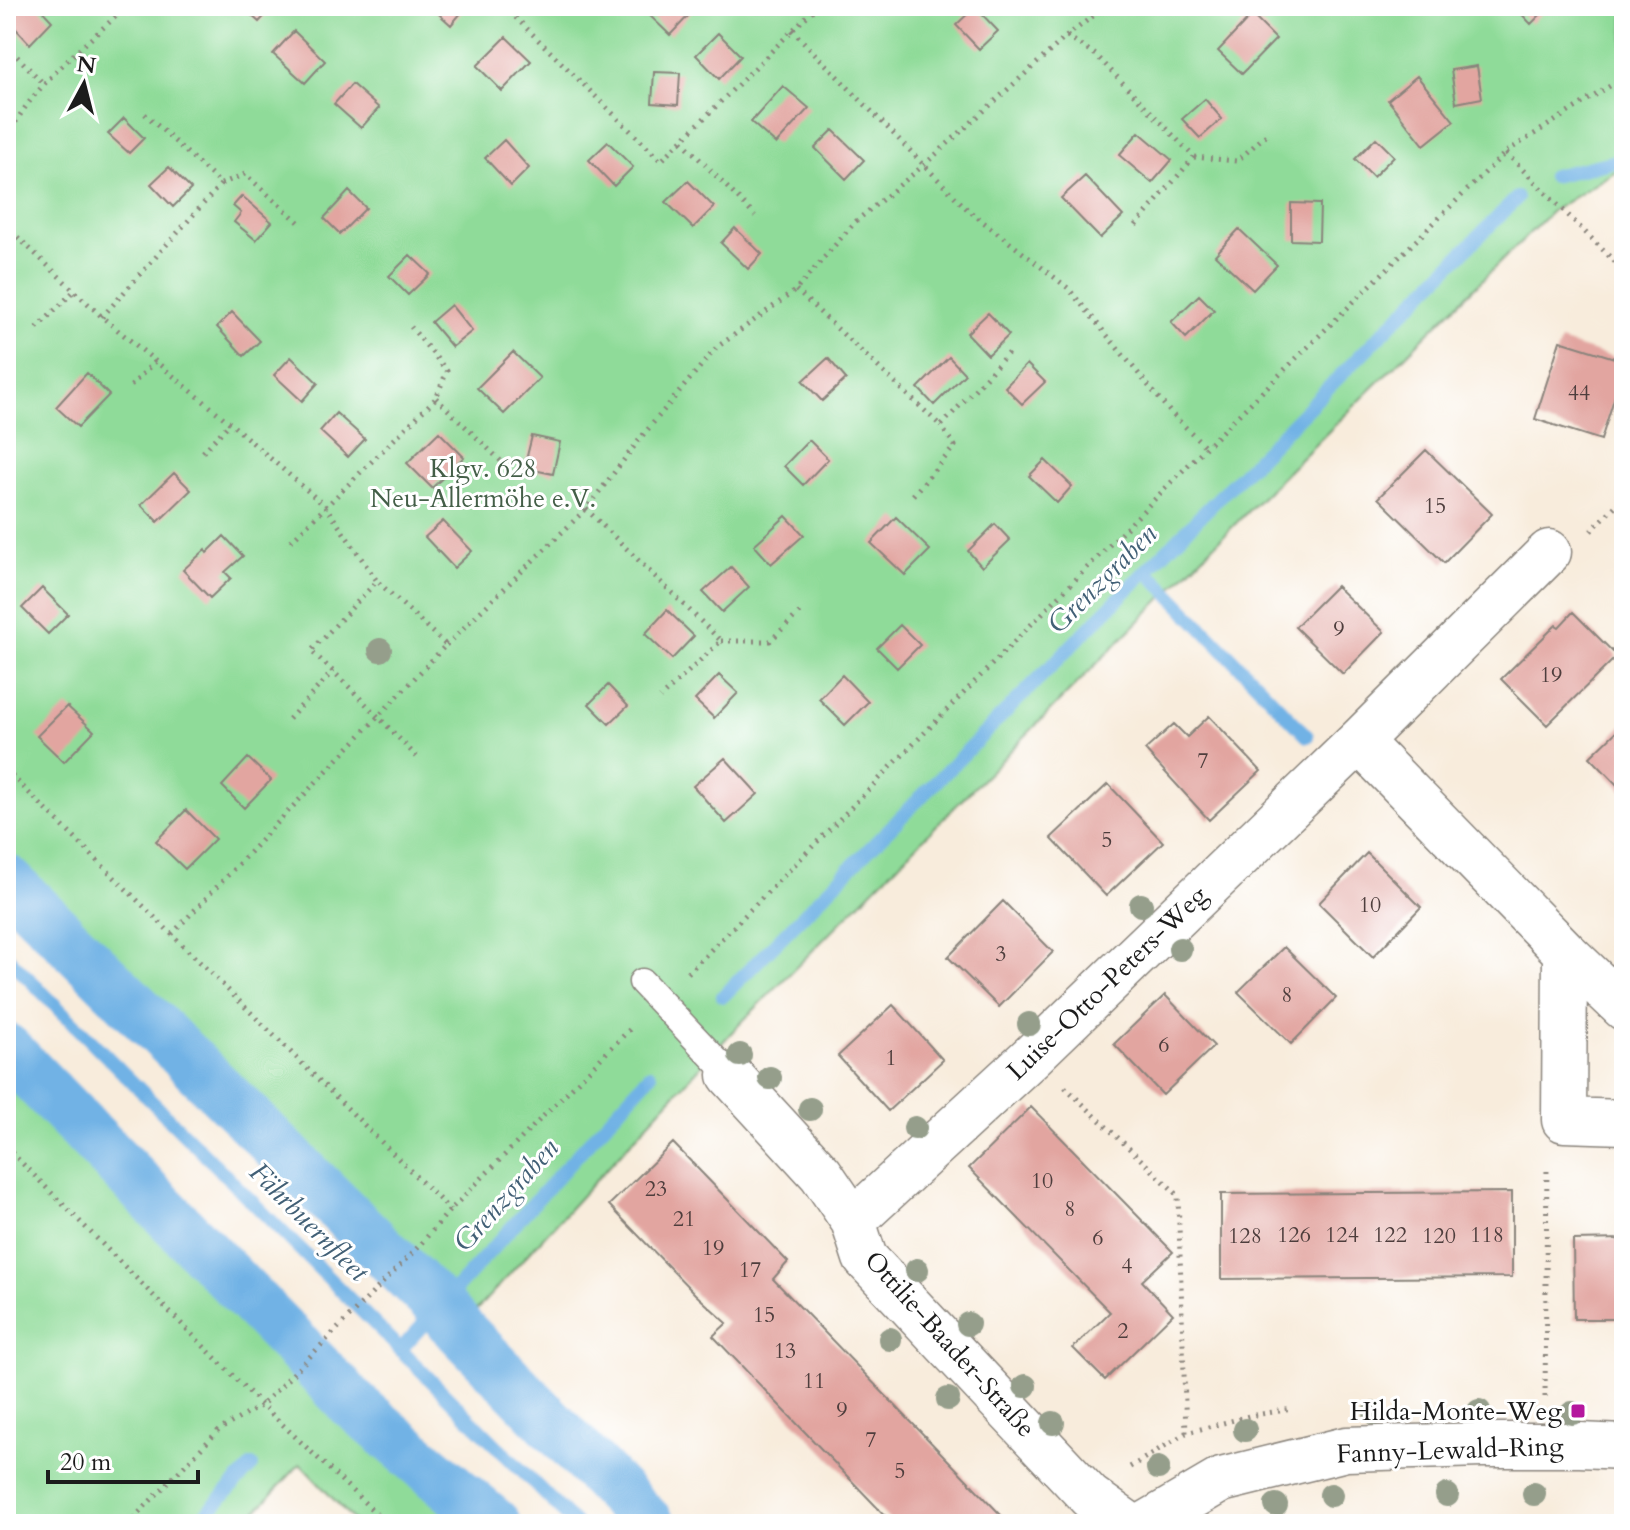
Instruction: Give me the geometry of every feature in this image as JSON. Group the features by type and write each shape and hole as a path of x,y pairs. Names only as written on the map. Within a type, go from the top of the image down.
{"street":[{"name":"Luise-Otto-Peters-Weg","path":"853,1221 1032,1056 1359,741 1549,552"},
{"path":"1359,741 1565,952 1624,1008"},
{"path":"1565,952 1564,1120 1624,1122"},
{"name":"Ottilie-Baader-Straße","path":"730,1075 821,1174 853,1221 865,1258 1090,1497 1128,1524"},
{"name":"Fanny-Lewald-Ring","path":"1146,1524 1221,1480 1346,1449 1482,1445 1624,1447"}],"lane":[{"path":"642,982 730,1075"}],"path":[{"path":"6,144 11,127 44,84 127,6"},
{"path":"504,6 661,161 817,6"},
{"path":"172,934 446,645 586,509 716,348 796,290 855,222 924,165 1067,36 1106,6"},
{"path":"792,30 968,210 1068,288 1171,413 1206,447"},
{"path":"1067,36 1096,55 1194,157 1237,161 1267,134"},
{"path":"6,45 44,84"},
{"path":"128,1524 219,1430 262,1405 419,1246 450,1210 661,1001 1206,447 1506,152 1624,77"},
{"path":"145,114 221,184"},
{"path":"682,141 755,216"},
{"path":"1506,152 1624,271"},
{"path":"1132,230 1194,157"},
{"path":"102,317 221,184 245,174 302,225"},
{"path":"6,226 102,317 326,507 377,581 446,645"},
{"path":"796,290 941,426 955,446 913,495"},
{"path":"37,328 74,291"},
{"path":"291,541 436,398 447,371 411,327"},
{"path":"941,426 1010,351"},
{"path":"131,386 155,361"},
{"path":"436,398 507,467"},
{"path":"203,452 230,423"},
{"path":"586,509 721,641"},
{"path":"377,581 311,651 417,757"},
{"path":"660,698 721,641 770,641 801,611"},
{"path":"289,719 333,671"},
{"path":"6,770 450,1210"},
{"path":"1032,1056 1178,1195 1186,1433"},
{"path":"1545,1397 1547,1134 1564,1120"},
{"path":"6,1147 262,1405 387,1524"}],"green space":[{"name":"Klgv. 628 Neu-Allermöhe e.V.","path":"6,6 1624,6 1624,166 1552,211 1256,503 732,1032 459,1329 6,880"},
{"path":"6,1049 354,1405 495,1524 357,1524 300,1464 244,1524 6,1524"}],"building":[{"path":"6,6 38,6 52,21 30,44 6,18"},
{"path":"241,6 274,6 259,22"},
{"path":"430,6 467,6 451,25"},
{"path":"649,6 688,6 693,11 670,35 645,11"},
{"path":"1514,6 1549,6 1531,24"},
{"path":"975,7 998,31 979,49 956,25"},
{"path":"1252,15 1276,39 1242,74 1218,51"},
{"path":"294,31 325,61 305,83 273,54"},
{"path":"718,33 741,56 719,79 696,55"},
{"path":"506,37 531,61 502,91 477,66"},
{"path":"1477,66 1482,98 1456,103 1451,70"},
{"path":"654,72 680,73 678,105 652,103"},
{"path":"1417,76 1454,121 1424,145 1388,100"},
{"path":"352,84 379,108 361,128 334,104"},
{"path":"783,86 809,108 776,144 751,122"},
{"path":"1205,99 1222,119 1200,138 1182,119"},
{"path":"124,118 144,138 129,153 108,134"},
{"path":"833,130 864,160 846,179 815,148"},
{"path":"1139,132 1172,160 1152,183 1119,155"},
{"path":"1376,138 1394,156 1373,177 1355,159"},
{"path":"504,140 529,168 511,186 485,158"},
{"path":"608,142 633,167 614,186 589,160"},
{"path":"169,167 191,189 173,207 151,184"},
{"path":"1085,176 1123,216 1100,238 1061,198"},
{"path":"688,181 714,207 693,228 666,202"},
{"path":"349,191 366,208 340,234 324,218"},
{"path":"242,196 272,222 256,240 234,222 241,213 233,206"},
{"path":"1291,203 1320,204 1319,241 1291,240"},
{"path":"735,228 762,254 748,269 721,243"},
{"path":"1239,229 1277,265 1253,290 1215,255"},
{"path":"410,255 430,274 408,295 389,276"},
{"path":"1199,295 1214,310 1186,338 1171,322"},
{"path":"451,305 472,331 452,347 431,322"},
{"path":"232,312 260,341 244,356 217,327"},
{"path":"988,313 1009,335 988,355 967,333"},
{"path":"1560,341 1624,361 1601,440 1535,419"},
{"path":"513,352 540,378 504,414 477,388"},
{"path":"291,357 318,383 302,401 274,375"},
{"path":"949,357 965,374 934,405 918,388"},
{"path":"828,358 846,379 822,401 803,381"},
{"path":"1027,364 1045,382 1022,404 1005,387"},
{"path":"87,373 109,395 78,427 56,407"},
{"path":"336,413 365,439 348,457 320,431"},
{"path":"439,432 464,457 432,488 407,463"},
{"path":"532,436 560,442 553,474 524,468"},
{"path":"809,440 828,459 803,485 784,466"},
{"path":"1426,450 1492,514 1444,563 1378,498"},
{"path":"1045,460 1072,486 1057,503 1029,476"},
{"path":"174,473 191,490 158,522 141,505"},
{"path":"786,516 804,535 771,564 754,545"},
{"path":"896,517 930,550 905,575 871,543"},
{"path":"443,521 472,551 454,568 425,537"},
{"path":"995,524 1010,540 982,567 968,551"},
{"path":"224,536 243,556 225,572 231,578 210,598 183,570"},
{"path":"731,567 749,587 722,612 703,592"},
{"path":"1336,586 1384,632 1343,674 1295,627"},
{"path":"42,588 68,614 48,634 22,608"},
{"path":"667,610 694,636 672,659 645,634"},
{"path":"1573,612 1617,656 1547,725 1501,679"},
{"path":"900,625 920,645 897,668 877,648"},
{"path":"719,675 738,693 714,718 695,700"},
{"path":"842,675 868,702 845,725 819,699"},
{"path":"608,685 628,706 609,724 589,704"},
{"path":"67,706 94,731 64,762 37,736"},
{"path":"1209,716 1261,771 1209,820 1145,750 1174,724 1187,737"},
{"path":"1624,724 1624,792 1590,757"},
{"path":"248,758 271,780 244,808 222,786"},
{"path":"725,758 758,794 726,823 693,786"},
{"path":"1108,784 1163,842 1106,896 1051,838"},
{"path":"186,810 215,839 185,869 156,841"},
{"path":"1367,853 1421,907 1373,957 1319,903"},
{"path":"1003,901 1053,952 999,1007 948,957"},
{"path":"1284,947 1336,998 1291,1044 1238,992"},
{"path":"1165,995 1214,1046 1163,1095 1114,1044"},
{"path":"893,1005 943,1060 888,1111 838,1056"},
{"path":"1031,1107 1173,1252 1142,1281 1173,1314 1105,1380 1073,1348 1110,1312 969,1168"},
{"path":"673,1143 788,1262 773,1279 1001,1515 992,1524 893,1524 713,1336 727,1323 609,1205"},
{"path":"1512,1192 1512,1277 1221,1279 1221,1194"},
{"path":"1624,1239 1624,1319 1574,1319 1573,1240"}],"waterway":[{"name":"Grenzgraben","path":"1553,176 1624,159"},
{"name":"Grenzgraben","path":"723,996 1517,198"},
{"path":"1147,571 1307,736"},
{"path":"6,880 440,1307 649,1524"},
{"name":"Fährbuernfleet","path":"6,956 575,1524"},
{"path":"6,1049 354,1405 495,1524"},
{"name":"Grenzgraben","path":"401,1349 650,1075"},
{"name":"Grenzgraben","path":"196,1524 252,1466"}],"place":[{"name":"Hilda-Monte-Weg","path":"1578,1411"}]}
